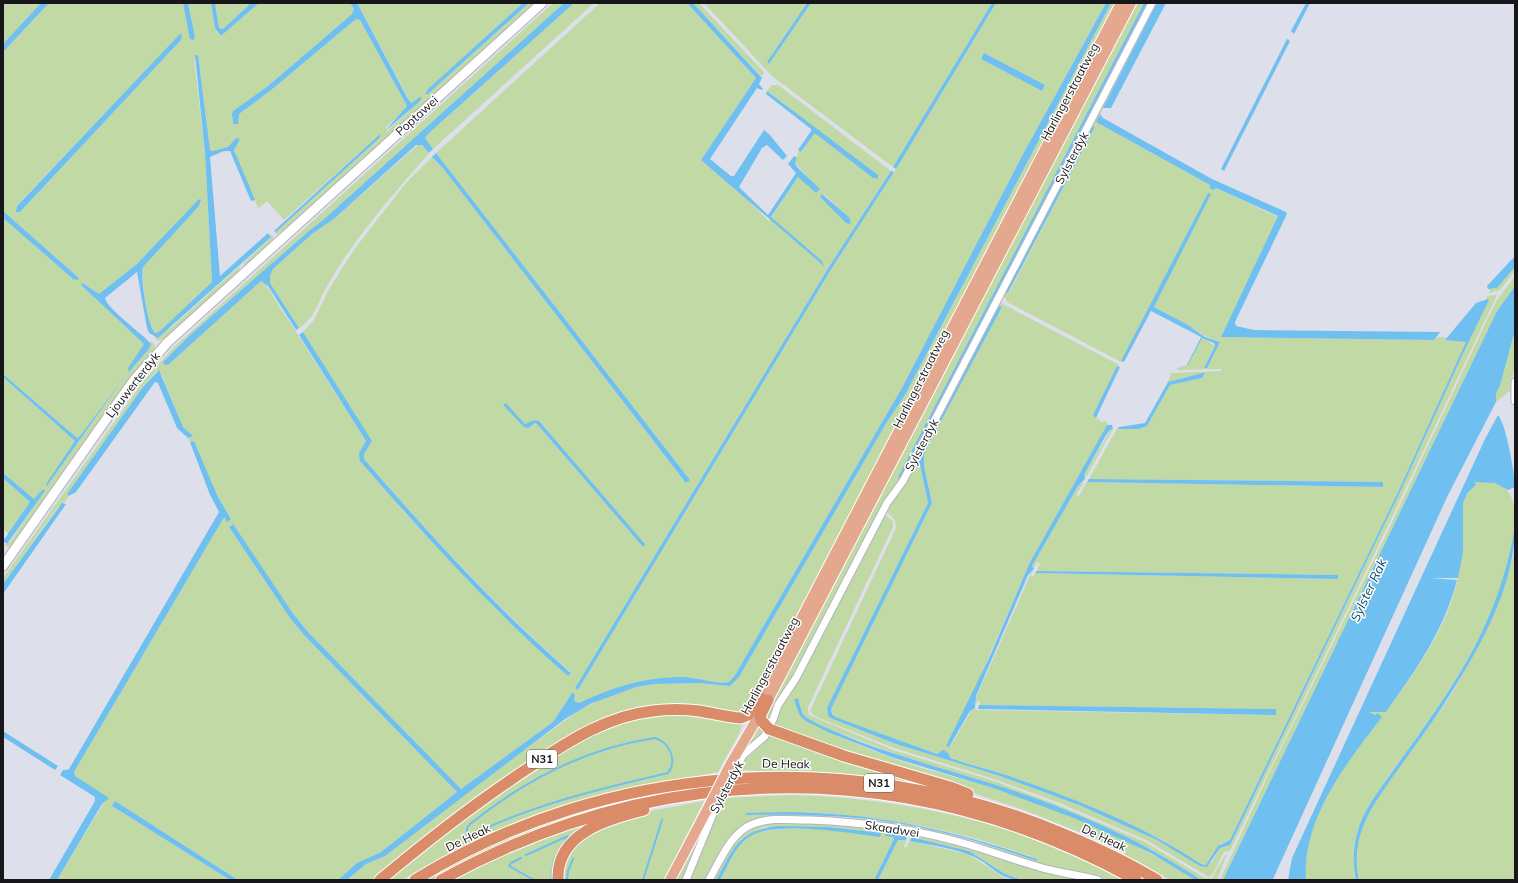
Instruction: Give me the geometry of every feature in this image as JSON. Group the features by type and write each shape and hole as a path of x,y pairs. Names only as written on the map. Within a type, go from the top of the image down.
{"highway":[{"path":"764,699 760,716 761,720 769,729"},
{"name":"N31","path":"380,880 421,845 493,792 562,746 603,724 654,710 688,710 741,718 748,715 764,699"},
{"name":"N31","path":"769,729 844,756 950,787 1018,815"},
{"name":"De Heak","path":"415,880 462,854 554,814 610,798 701,781 776,776 864,781 938,793 1018,815 1092,846 1157,880"},
{"name":"De Heak","path":"442,880 492,854 539,834 608,811 650,801 697,793 746,788 802,787 858,791 924,801 960,809 1018,826 1086,854 1136,880"},
{"name":"N31","path":"558,880 559,866 566,851 575,839 597,824 622,816 697,800 740,795 858,791"}],"main road":[{"name":"Poptawei","path":"292,229 542,3"},
{"name":"Harlingerstraatweg","path":"670,880 711,810 734,765 764,699 1121,3"},
{"name":"Harlingerstraatweg","path":"764,699 1131,3"},
{"name":"Ljouwerterdyk","path":"3,566 119,401 151,360 172,338 292,229"}],"street":[{"name":"Sylsterdyk","path":"734,765 743,755 761,741 769,729 778,705 796,678 887,503 903,481 1152,3"},
{"path":"1515,382 1515,401"},
{"name":"Sylsterdyk","path":"686,880 711,810"},
{"name":"Skaadwei","path":"709,880 733,839 753,824 769,820 794,820 868,825 908,831 962,843 1037,867 1098,880"}],"green space":[{"path":"3,3 41,3 3,44"},
{"path":"49,3 183,3 192,40 195,37 188,3 211,3 215,28 219,35 222,35 259,3 350,3 354,9 352,14 268,86 233,111 232,122 235,125 239,114 270,91 356,19 360,20 407,106 404,111 386,127 386,132 418,103 418,98 411,103 357,3 523,3 425,92 428,94 529,3 537,3 289,227 277,234 273,231 276,232 375,142 380,134 284,220 267,201 259,208 244,177 234,143 228,147 212,151 210,150 200,69 194,58 205,153 212,282 159,333 155,333 152,329 146,302 143,267 201,203 200,200 137,264 99,294 84,283 81,285 144,344 131,370 149,349 151,341 155,345 153,353 13,546 9,547 4,545 10,542 45,491 34,499 3,473 3,377 75,441 47,486 125,376 77,438 3,374 3,218 73,279 79,278 3,211 3,52","holes":["181,34 181,40 20,212 18,212 16,209 17,205"]},
{"path":"215,3 251,3 223,29 219,28"},
{"path":"553,3 564,3 322,221 190,335 165,360 168,365 251,289 261,281 264,282 366,441 359,453 404,512 495,608 568,676 571,672 490,596 413,515 364,459 364,454 371,441 303,332 314,320 329,289 356,247 405,184 432,157 442,167 686,483 690,480 436,153 600,3 687,3 756,78 701,160 742,194 769,221 798,177 820,190 795,163 799,151 802,152 814,133 816,134 784,103 767,91 772,85 778,85 891,171 827,270 575,688 578,690 830,271 894,172 996,3 1106,3 1022,156 903,386 735,675 729,682 725,683 683,677 656,679 617,688 579,703 574,701 572,693 553,722 461,789 308,632 294,615 232,524 229,527 290,618 304,635 457,792 381,852 357,863 338,880 238,880 115,801 112,806 230,880 57,880 105,801 75,776 74,772 223,519 231,519 218,497 194,441 190,442 188,438 192,436 183,427 161,373 156,371 143,387 67,494 69,496 64,503 58,507 3,584 3,578 143,382 173,348","holes":["984,53 1045,85 1042,91 981,59","822,194 826,196 849,217 851,222 820,197","506,403 525,424 539,421 645,545 642,546 537,424 535,423 528,428"]},
{"path":"574,3 594,3 433,149 425,138 429,133"},
{"path":"693,3 699,3 761,69 764,73 761,76"},
{"path":"704,3 807,3 767,62 769,64 811,3 992,3 893,167 772,76"},
{"path":"1111,3 1118,3 749,707 741,714 702,710 603,722 377,880 347,880 366,864 385,856 464,794 581,709 609,696 636,687 654,684 698,683 730,686 739,677 887,422 905,395"},
{"path":"1135,3 1144,3 898,477 900,478 1147,3 1150,3 927,432 769,724 766,714"},
{"path":"1153,3 1157,3 1096,122 1210,185 1210,188 1216,188 1278,217 1221,337 1434,340 1438,337 1446,337 1445,340 1467,342 1399,490 1230,840 1221,844 1206,865 1201,864 1158,838 1080,803 1001,773 956,760 942,752 937,754 834,717 831,709 932,503 924,466 924,453 1002,307 999,306 1001,303 1119,365 1093,415 1103,423 1104,420 1108,424 1029,564 950,747 973,708 977,710 1276,715 1276,709 979,705 981,702 978,701 977,703 975,700 1031,573 1031,576 1033,577 1035,573 1337,579 1338,575 1037,571 1040,563 1037,562 1034,569 1032,566 1078,486 1084,482 1076,495 1079,496 1087,482 1383,487 1383,482 1089,479 1117,429 1139,429 1147,426 1170,385 1202,378 1205,373 1168,382 1171,373 1221,371 1221,369 1177,370 1177,368 1188,365 1201,339 1204,338 1215,346 1204,368 1220,342 1205,336 1154,307 1208,193 1121,362 1007,302 1003,294","holes":["1093,126 1095,127 1009,293 1007,292"]},
{"path":"420,143 429,153 362,234 327,286 313,315 299,328 270,283 270,276 273,269 312,234 335,218"},
{"path":"270,234 274,238 255,258 247,264 242,265 271,237"},
{"path":"241,265 237,274 169,336 159,341 154,338 172,327"},
{"path":"1515,267 1515,271 1500,290 1489,293 1490,289 1497,288"},
{"path":"1515,276 1515,286 1497,311 1223,880 1220,880 1272,767 1386,535 1486,322 1497,300"},
{"path":"1497,295 1386,530 1230,851 1224,852 1213,874 1209,877 1146,840 1057,802 994,779 894,748 813,715 810,711 896,528 895,520 886,511 993,318 915,466 920,463 928,503 827,710 828,716 896,744 1000,776 1079,805 1157,840 1204,867 1212,862 1220,848 1228,846 1232,841 1401,490 1489,300 1486,300 1487,296"},
{"path":"1515,330 1515,360 1511,390 1496,402 1496,396 1464,443 1500,386"},
{"path":"1111,429 1113,429 1085,479 1084,475"},
{"path":"3,478 30,502 9,534 3,529"},
{"path":"1475,482 1492,482 1504,488 1512,499 1515,513 1514,535 1508,563 1490,616 1463,667 1448,691 1381,787 1363,818 1357,833 1353,856 1356,880 1306,880 1307,857 1311,835 1319,813 1329,792 1342,772 1382,717 1369,712 1386,712 1430,647 1447,612 1454,594 1458,576 1463,503 1468,492 1476,485"},
{"path":"884,514 893,521 893,527 808,707 809,715 893,750 994,781 1056,804 1145,842 1205,878 1212,878 1227,854 1217,880 1201,880 1152,850 1075,815 1023,795 928,766 829,729 808,719 801,710 800,716 847,740 879,753 912,765 988,786 1047,807 1099,828 1149,852 1195,880 1170,880 1101,841 1027,811 773,727 780,706"},
{"path":"1515,546 1515,880 1359,880 1356,859 1359,839 1367,817 1379,795 1394,773 1452,693 1481,640 1505,585"},
{"path":"683,711 743,721 739,734 718,772 608,794 549,812 455,852 402,880 384,880 414,854 563,748 618,720"},
{"path":"756,719 764,729 758,738 746,747"},
{"path":"770,731 949,791 858,776 738,770 740,763"},
{"path":"709,788 615,806 572,818 497,847 434,880 422,880 490,845 572,814 661,792"},
{"path":"793,795 828,797 864,800 934,811 1002,828 1036,840 1076,856 1127,880 1108,880 1056,868 973,843 833,818 745,825 706,880 688,880 717,812 720,812 723,798","holes":["806,812 881,819 955,833 1037,859 936,831 888,822 806,814 746,815 746,813"]},
{"path":"704,801 664,880 561,880 567,855 588,832 646,812"},
{"path":"591,821 580,832 556,880 451,880 513,849"},
{"path":"769,823 822,823 906,833 907,838 904,847 906,848 910,839 910,841 968,854 1003,877 1012,880 878,880 899,839 906,839 906,837 886,833 886,836 893,837 894,839 874,880 720,880 732,857 743,841 759,832 812,829 881,833 829,827 764,827 741,839 716,880 713,880 729,852 741,837 748,831"},
{"path":"701,828 682,880 674,880"},
{"path":"913,834 962,845 1089,880 1022,880 1005,874 969,851 911,837"}],"water":[{"path":"41,3 49,3 3,52 3,44"},
{"path":"183,3 188,3 195,37 193,40 190,39"},
{"path":"211,3 215,3 219,28 223,29 251,3 259,3 222,35 220,35 215,28"},
{"path":"350,3 357,3 411,103 420,97 422,98 418,103 384,132 407,106 360,20 356,19 270,91 239,114 238,124 233,124 233,111 268,86 352,14 354,9"},
{"path":"523,3 529,3 428,94 425,94 428,89"},
{"path":"564,3 574,3 429,133 425,138 433,149 429,153 422,145 416,145 335,218 312,234 273,269 270,276 270,283 299,328 296,330 268,286 261,281 168,365 164,364 163,362 190,335 322,221"},
{"path":"687,3 693,3 762,78 759,84 763,89 757,88 710,159 731,176 734,176 764,130 769,134 787,156 783,160 767,145 762,148 739,187 768,215 796,173 788,164 794,156 797,158 795,163 797,167 820,189 816,193 798,177 771,217 822,261 824,266 701,160 756,78"},
{"path":"807,3 811,3 769,64 767,62"},
{"path":"992,3 996,3 896,169 893,167"},
{"path":"1106,3 1111,3 905,395 887,422 739,677 730,686 698,683 654,684 636,687 590,704 565,719 385,856 366,864 347,880 338,880 357,863 381,852 457,792 304,635 290,618 229,527 233,524 294,615 308,632 461,789 553,722 572,693 575,694 574,701 579,703 604,692 630,684 669,677 694,678 725,683 729,682 735,675 903,386 1022,156"},
{"path":"1144,3 1147,3 900,478 898,477"},
{"path":"1157,3 1166,3 1111,108 1103,108"},
{"path":"1306,3 1310,3 1294,34 1291,31"},
{"path":"182,34 181,40 20,212 16,212 17,206 179,35"},
{"path":"1287,39 1290,41 1224,171 1221,169"},
{"path":"984,53 1045,85 1042,91 981,59"},
{"path":"195,55 198,55 210,150 212,151 228,147 236,138 240,139 234,150 255,200 251,201 230,151 224,151 210,157 220,276 268,233 271,237 158,338 149,333 147,328 137,272 105,298 107,303 118,314 151,344 149,349 129,372 128,368 144,344 81,285 83,283 99,294 137,264 199,199 201,201 199,206 143,267 142,272 145,302 152,329 155,333 159,332 212,282 205,153"},
{"path":"767,91 878,175 878,179 873,178 816,134 814,134 801,152 798,150 811,129 766,94"},
{"path":"1100,114 1103,118 1212,179 1286,212 1287,214 1235,322 1236,326 1254,330 1440,332 1434,340 1221,337 1278,216 1216,188 1213,190 1210,188 1210,185 1096,122"},
{"path":"1093,126 1095,127 1008,293 1006,292"},
{"path":"380,134 380,137 375,142 276,232 274,231"},
{"path":"436,153 690,480 686,483 442,167 432,157"},
{"path":"891,171 894,172 830,271 578,690 575,688 827,270"},
{"path":"1208,193 1211,194 1154,307 1188,325 1205,337 1220,342 1207,368 1204,368 1215,346 1214,343 1202,338 1188,365 1177,368 1187,365 1201,337 1151,311 1124,362 1121,361"},
{"path":"822,194 849,217 851,222 849,224 846,223 820,197"},
{"path":"3,211 79,278 78,280 73,279 3,218"},
{"path":"1515,256 1515,267 1497,288 1488,289 1487,286"},
{"name":"Sylster Rak","path":"1515,286 1515,330 1500,386 1496,393 1496,402 1448,495 1273,879 1223,880 1497,311"},
{"path":"1489,300 1401,490 1232,841 1230,845 1220,848 1207,867 1200,866 1157,840 1079,805 1000,776 896,744 828,716 827,708 928,503 920,464 917,468 915,467 999,306 1002,307 924,453 924,466 932,503 831,709 832,714 835,717 937,754 943,750 947,752 951,758 1003,774 1080,802 1154,836 1201,864 1206,865 1218,846 1230,840 1399,490 1466,342 1445,340 1476,303"},
{"path":"303,332 372,441 364,454 364,459 464,570 516,623 571,673 568,676 513,626 486,599 409,517 360,461 359,453 366,441 299,335"},
{"path":"1117,366 1120,367 1096,418 1093,415"},
{"path":"159,370 183,427 193,436 188,438 177,428 158,383 155,382 76,492 69,496 67,494 143,387"},
{"path":"1205,373 1202,378 1170,385 1147,426 1139,429 1117,429 1119,427 1145,423 1168,382"},
{"path":"3,374 77,438 125,376 47,486 46,484 75,441 3,377"},
{"path":"506,403 525,424 534,420 539,421 645,544 643,547 537,424 535,423 528,428 524,427 503,405"},
{"path":"1498,415 1507,438 1512,461 1515,487 1508,490 1495,483 1475,482 1476,485 1468,492 1463,503 1463,552 1458,578 1430,578 1457,580 1445,616 1428,649 1386,712 1369,712 1375,715 1377,713 1382,717 1342,772 1329,792 1319,813 1311,835 1307,857 1306,880 1288,880 1292,858 1485,439"},
{"path":"1107,425 1112,425 1113,429 1111,429 1106,435 1084,475 1085,479 1078,486 1032,566 1034,569 1028,575 976,696 975,708 970,711 949,747 946,746 990,656 1029,564"},
{"path":"194,441 218,497 231,519 227,522 225,518 223,519 74,772 75,776 109,798 102,804 57,880 49,880 95,801 95,797 60,775 63,770 69,769 219,512 210,495 190,442"},
{"path":"3,473 34,499 43,489 45,491 7,544 3,541 30,502 3,478"},
{"path":"1089,479 1383,482 1383,487 1087,482"},
{"path":"62,503 66,504 3,594 3,584"},
{"path":"1515,526 1514,548 1509,570 1495,613 1463,674 1431,724 1369,813 1359,840 1357,867 1359,880 1356,880 1354,847 1359,827 1366,810 1443,700 1468,659 1498,594 1508,560"},
{"path":"1037,571 1338,575 1338,579 1035,573"},
{"path":"798,698 804,715 827,728 858,741 910,759 1049,803 1102,825 1128,838 1178,865 1201,880 1195,880 1151,853 1074,818 996,789 891,757 828,732 806,721 800,716 794,700"},
{"path":"979,705 1276,709 1276,715 978,709"},
{"path":"3,731 58,766 55,770 3,737"},
{"path":"115,801 238,880 230,880 112,806"},
{"path":"787,812 852,816 914,825 945,832 1006,849 1037,859 1037,861 960,837 892,822 851,817 746,815 746,813"},
{"path":"779,826 829,827 881,833 880,837 793,828 760,832 744,841 732,857 720,880 716,880 738,842 745,836 765,828"},
{"path":"886,833 906,836 906,840 898,840 878,880 874,880 894,839 893,837 885,836"},
{"path":"911,837 969,851 1005,874 1022,880 1006,877 970,855 910,841"}],"waterway":[{"path":"655,738 660,740 668,747 672,757 671,768 668,773 616,785 566,799 516,816 467,837 467,828 470,824 512,793 534,780 557,768 604,749 655,738"},
{"path":"643,880 662,820"},
{"path":"526,855 568,836 554,861 551,880"},
{"path":"521,858 511,863 509,866 534,880"},
{"path":"567,880 568,871 573,859"}]}
